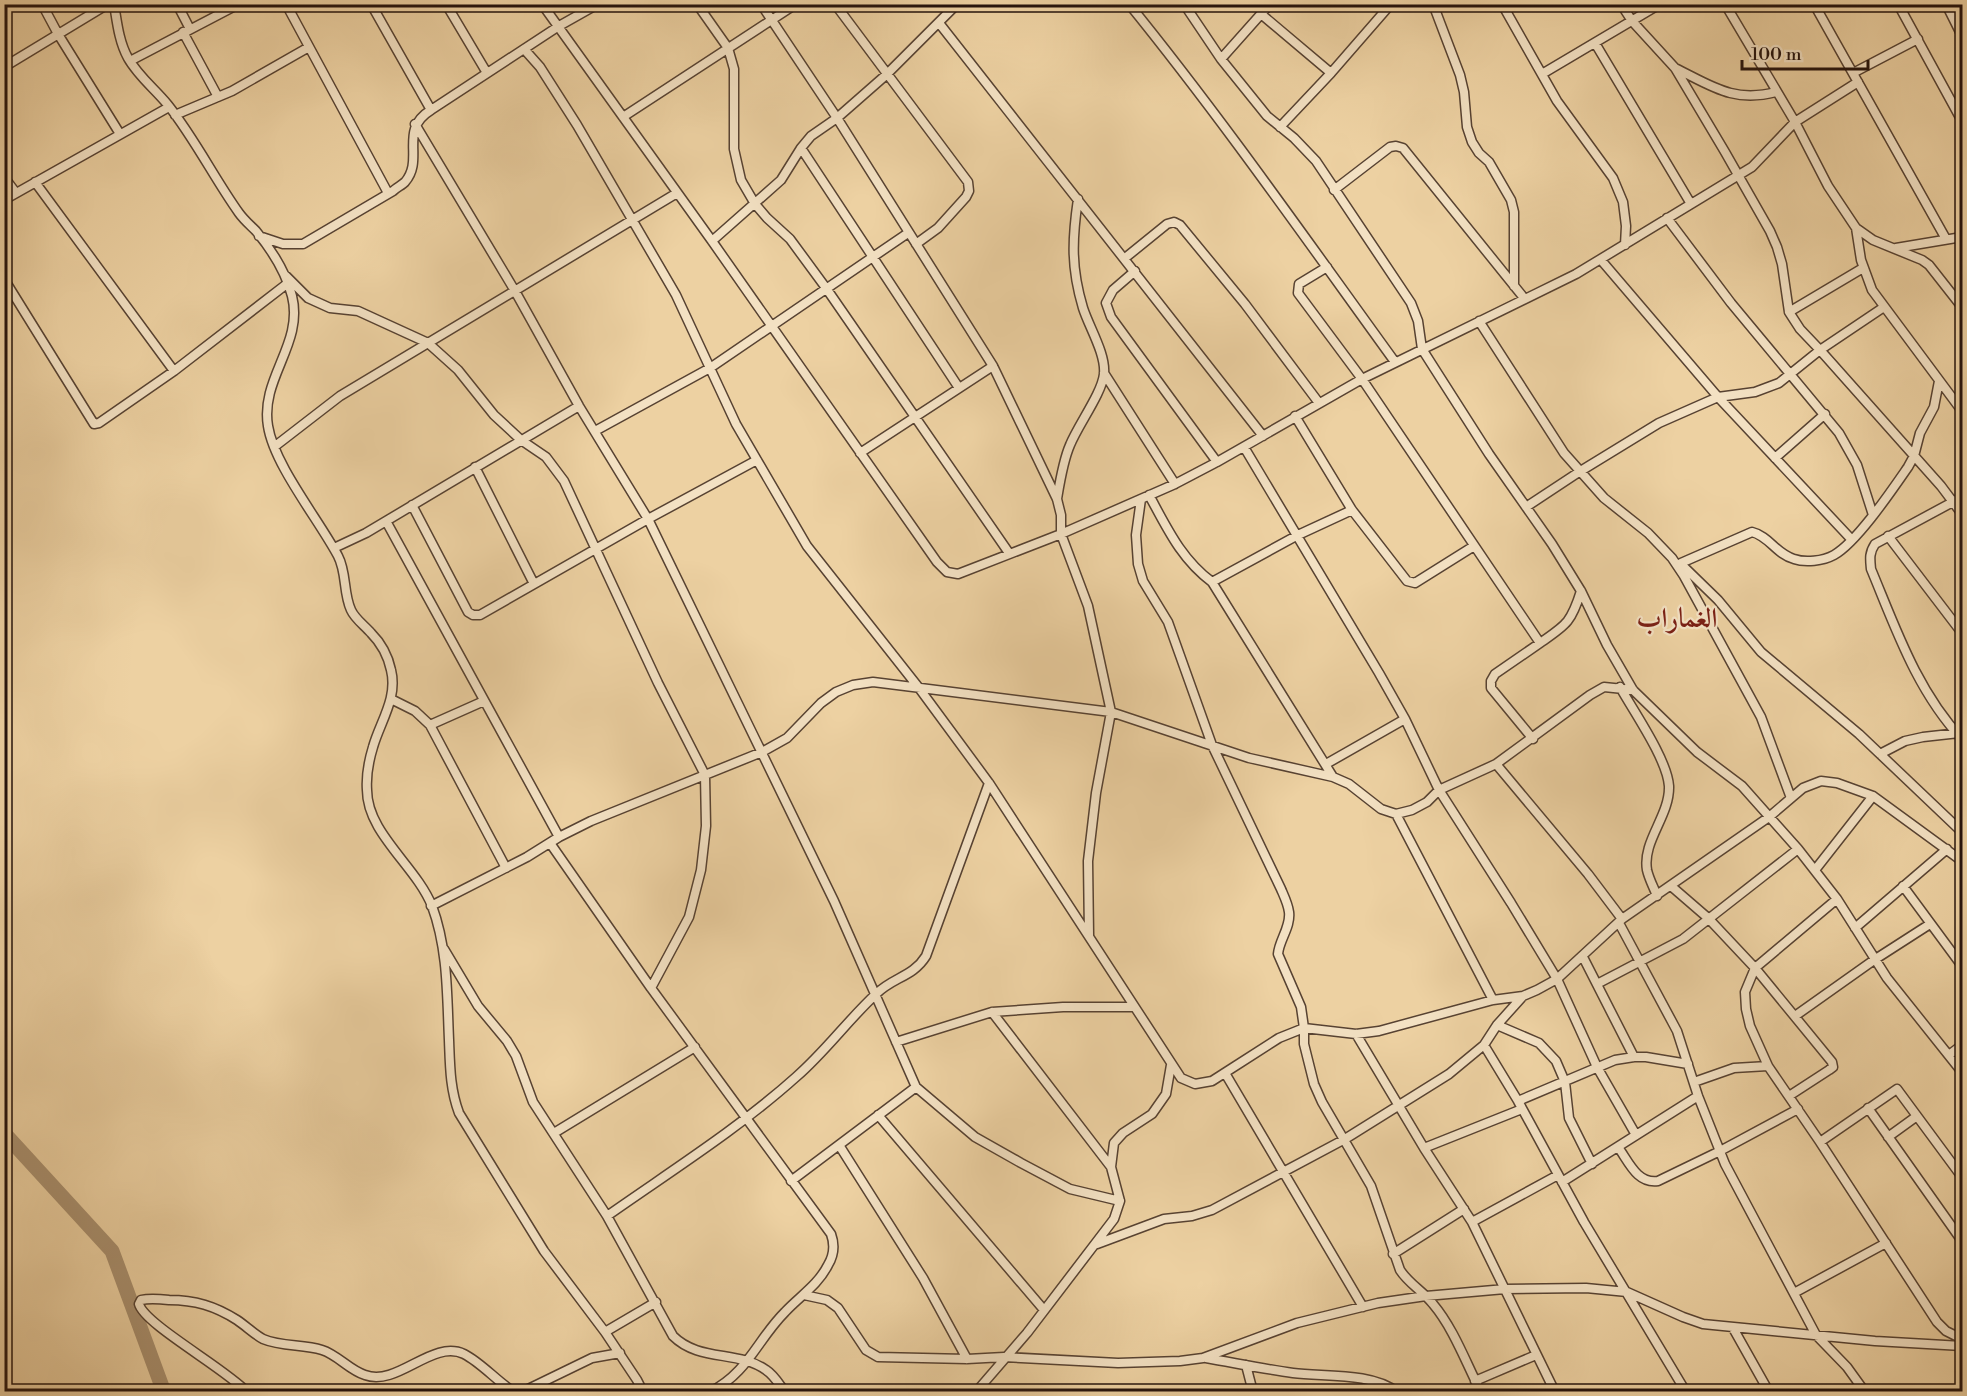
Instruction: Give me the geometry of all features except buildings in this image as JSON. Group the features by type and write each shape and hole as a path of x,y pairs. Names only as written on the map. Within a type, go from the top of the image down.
{"street":[{"path":"42,4 120,134"},
{"path":"4,67 108,4"},
{"path":"114,4 120,39 130,61 169,107 238,213 259,236 288,283 292,299 294,327 269,389 266,407 268,428 274,447 334,548 344,571 350,609 374,635 388,658 393,686 391,699 373,746 368,768 368,806 375,821 423,886 431,906 446,971 450,1078 459,1113 543,1251 605,1332 644,1391"},
{"path":"177,4 186,31 218,97"},
{"path":"130,61 239,4"},
{"path":"286,4 388,194"},
{"path":"371,4 431,110"},
{"path":"446,4 487,73"},
{"path":"542,4 712,241 937,562 947,572 958,574 1061,534 1175,484 1362,379 1576,274 1739,176 1752,167 1795,122 1858,82"},
{"path":"259,236 283,244 303,244 388,194 405,182 412,169 415,124 421,117 559,26 598,4"},
{"path":"697,4 728,48 734,69 734,149 741,180 766,218 789,239 826,288 1009,553"},
{"path":"761,4 837,118 993,366 1058,499 1061,534 1089,606 1111,712 1096,792 1088,861 1089,936"},
{"path":"623,117 796,4"},
{"path":"835,4 968,182 969,191 966,197 938,228 916,244"},
{"path":"1129,4 1174,61 1395,362"},
{"path":"1184,4 1221,59 1267,116 1316,161 1411,303 1418,321 1422,349 1581,591 1607,645 1633,690 1697,752 1742,786 1798,849 1837,898 1874,960 1962,1072"},
{"path":"1221,59 1270,4"},
{"path":"1280,127 1391,4"},
{"path":"1433,4 1460,75 1467,127 1472,142 1489,162 1514,212 1514,286"},
{"path":"1502,4 1557,101 1613,178 1623,202 1626,226 1625,245"},
{"path":"1621,4 1632,21 1675,68 1770,231 1782,264 1789,312 1800,329 1914,456 1962,514"},
{"path":"1542,74 1660,4"},
{"path":"1725,4 1795,122 1828,186 1856,228 1873,240 1896,248 1929,265 1962,307"},
{"path":"1814,4 1946,239"},
{"path":"1898,4 1962,121"},
{"path":"1946,4 1962,36"},
{"path":"712,241 781,180 811,136 837,118 886,75 955,5"},
{"path":"1261,14 1331,73"},
{"path":"939,23 1263,436"},
{"path":"1852,73 1918,39"},
{"path":"1595,43 1691,204"},
{"path":"175,116 232,92 309,47"},
{"path":"524,49 540,67 577,125 676,295 736,424 807,546 919,688 989,783 1181,1078 1195,1084 1212,1081 1279,1038 1304,1028 1356,1035 1379,1031 1493,1000 1523,996 1557,979 1620,921 1769,817 1803,788 1821,782 1837,783 1873,796 1962,861"},
{"path":"1675,68 1736,95 1758,97 1776,92"},
{"path":"4,200 169,107"},
{"path":"415,124 515,291 579,406 648,519 834,901 916,1087 975,1137 1021,1163 1070,1189 1120,1201"},
{"path":"1334,190 1390,147 1402,148 1524,298"},
{"path":"801,148 959,388"},
{"path":"4,177 16,193"},
{"path":"35,182 174,371"},
{"path":"274,447 340,396 677,194"},
{"path":"1058,499 1069,446 1101,386 1104,373 1102,359 1083,310 1074,272 1073,236 1078,199"},
{"path":"1667,218 1718,286 1839,432 1857,465 1873,514"},
{"path":"1125,258 1167,224 1174,222 1180,225 1245,304 1319,403"},
{"path":"1856,228 1863,268 1872,291 1962,411"},
{"path":"595,431 710,369 908,233"},
{"path":"1896,248 1962,237"},
{"path":"1601,260 1718,397 1852,540"},
{"path":"1327,267 1299,284 1298,293 1362,379 1540,643"},
{"path":"1789,312 1863,268"},
{"path":"1135,271 1113,290 1106,303 1111,317 1217,462"},
{"path":"282,272 308,298 330,308 358,311 428,343 458,370 494,415 522,440 546,457 564,481 658,683 705,775 706,826 701,870 692,908 651,988"},
{"path":"4,279 94,424 99,423 174,371 288,283"},
{"path":"1526,507 1659,423 1718,397 1768,388 1779,383 1820,350 1884,307"},
{"path":"1479,321 1564,453 1579,472 1604,498 1648,533 1672,558 1684,576 1761,717 1791,798"},
{"path":"860,453 993,366"},
{"path":"1104,373 1175,484"},
{"path":"1681,563 1752,532 1761,534 1782,554 1794,560 1824,559 1835,555 1852,540 1908,467 1914,456 1917,438 1934,407 1939,381"},
{"path":"334,548 366,533 579,406"},
{"path":"1775,458 1825,414"},
{"path":"1295,416 1352,510 1407,581 1415,583 1474,546"},
{"path":"1244,447 1405,719 1439,790 1512,903 1557,979 1597,1067 1636,1136"},
{"path":"412,505 468,612 480,615 648,519 758,460"},
{"path":"475,466 534,584"},
{"path":"1145,497 1179,550 1195,569 1212,582 1333,777"},
{"path":"1145,497 1136,535 1143,581 1168,622 1212,745 1281,889 1289,912 1288,924 1278,946 1278,954 1301,1007 1304,1044 1314,1084 1377,1200 1400,1270 1407,1281 1426,1296 1444,1319 1481,1392"},
{"path":"1961,735 1926,691 1912,667 1871,569 1869,559 1875,544 1962,497"},
{"path":"1212,582 1298,535 1352,510"},
{"path":"386,521 559,837"},
{"path":"1888,536 1962,633"},
{"path":"1672,558 1681,563 1718,600 1761,652 1859,734 1962,832"},
{"path":"1533,739 1491,688 1491,681 1495,674 1568,624 1581,591"},
{"path":"431,906 591,821 762,752 787,738 821,703 836,692 853,685 873,682 1111,712 1249,758 1333,777 1349,784 1381,809 1396,814 1412,810 1439,790 1496,764 1604,687 1633,690"},
{"path":"1620,687 1664,766 1669,786 1666,804 1647,853 1647,870 1657,896"},
{"path":"391,699 416,711 430,724 506,868"},
{"path":"430,724 484,701"},
{"path":"1326,764 1405,719"},
{"path":"1880,754 1914,739 1961,735"},
{"path":"1496,764 1588,874 1620,921 1670,1015 1720,1152 1816,1335 1842,1361 1865,1392"},
{"path":"608,1216 746,1118 798,1076 875,995 890,982 919,966 926,956 989,783"},
{"path":"1815,870 1873,796"},
{"path":"1396,814 1493,1000"},
{"path":"550,843 651,988 831,1234 834,1242 830,1263 821,1277 785,1311 748,1362 725,1384 710,1392"},
{"path":"1597,984 1683,939 1798,849"},
{"path":"1856,928 1947,849"},
{"path":"1671,886 1708,918 1755,968 1832,1062 1833,1067 1789,1096"},
{"path":"1903,886 1962,966"},
{"path":"1837,898 1755,968 1745,992 1746,1009 1758,1047 1768,1066 1937,1323 1946,1331 1962,1339"},
{"path":"1795,1016 1930,924"},
{"path":"442,946 478,1006 507,1041 516,1056 533,1102 608,1216 674,1336 681,1344 692,1350 748,1362 765,1369 785,1392"},
{"path":"1583,957 1634,1057"},
{"path":"1097,1244 1164,1219 1201,1214 1212,1210 1345,1139 1449,1074 1484,1045 1497,1025 1523,996"},
{"path":"896,1042 992,1012 1063,1007 1134,1007"},
{"path":"992,1012 1111,1167"},
{"path":"1497,1025 1539,1043 1556,1061 1565,1082 1569,1118 1592,1164"},
{"path":"1356,1035 1472,1222 1555,1392"},
{"path":"1484,1045 1597,1244 1684,1389 1673,1392"},
{"path":"1949,1055 1962,1045"},
{"path":"554,1133 695,1047"},
{"path":"1424,1148 1615,1060 1634,1057 1688,1064"},
{"path":"976,1392 1027,1333 1114,1220 1120,1201 1111,1167 1114,1143 1123,1133 1152,1114 1166,1094 1171,1065"},
{"path":"1694,1082 1734,1068 1768,1066"},
{"path":"1225,1073 1363,1307"},
{"path":"791,1181 916,1087"},
{"path":"1820,1142 1897,1089 1962,1177"},
{"path":"1472,1222 1592,1164 1698,1096"},
{"path":"1868,1108 1962,1240"},
{"path":"1618,1147 1641,1179 1649,1182 1658,1181 1720,1152 1798,1109"},
{"path":"878,1115 1044,1310"},
{"path":"1888,1137 1917,1116"},
{"path":"839,1145 923,1278 968,1359"},
{"path":"1393,1254 1464,1209"},
{"path":"1794,1293 1886,1243"},
{"path":"1203,1358 1297,1323 1363,1307 1426,1296 1505,1289 1586,1288 1627,1292 1703,1324 1962,1346"},
{"path":"804,1294 828,1300 838,1308 866,1350 879,1357 968,1359 1004,1357 1118,1363 1203,1358 1294,1373 1335,1375 1370,1381 1384,1384 1397,1392"},
{"path":"247,1392 222,1370 151,1321 140,1308 141,1300 192,1300 208,1304 262,1338 320,1349 355,1371 376,1378 387,1376 436,1355 454,1351 465,1355 512,1390 521,1392 592,1358 620,1353"},
{"path":"605,1332 656,1302"},
{"path":"1733,1328 1769,1392"},
{"path":"1476,1381 1536,1354"},
{"path":"1246,1365 1253,1392"}],"waterway":[{"path":"4,1133 112,1251 164,1392"}],"district":[{"name":"الغماراب","path":"1677,618"}]}
